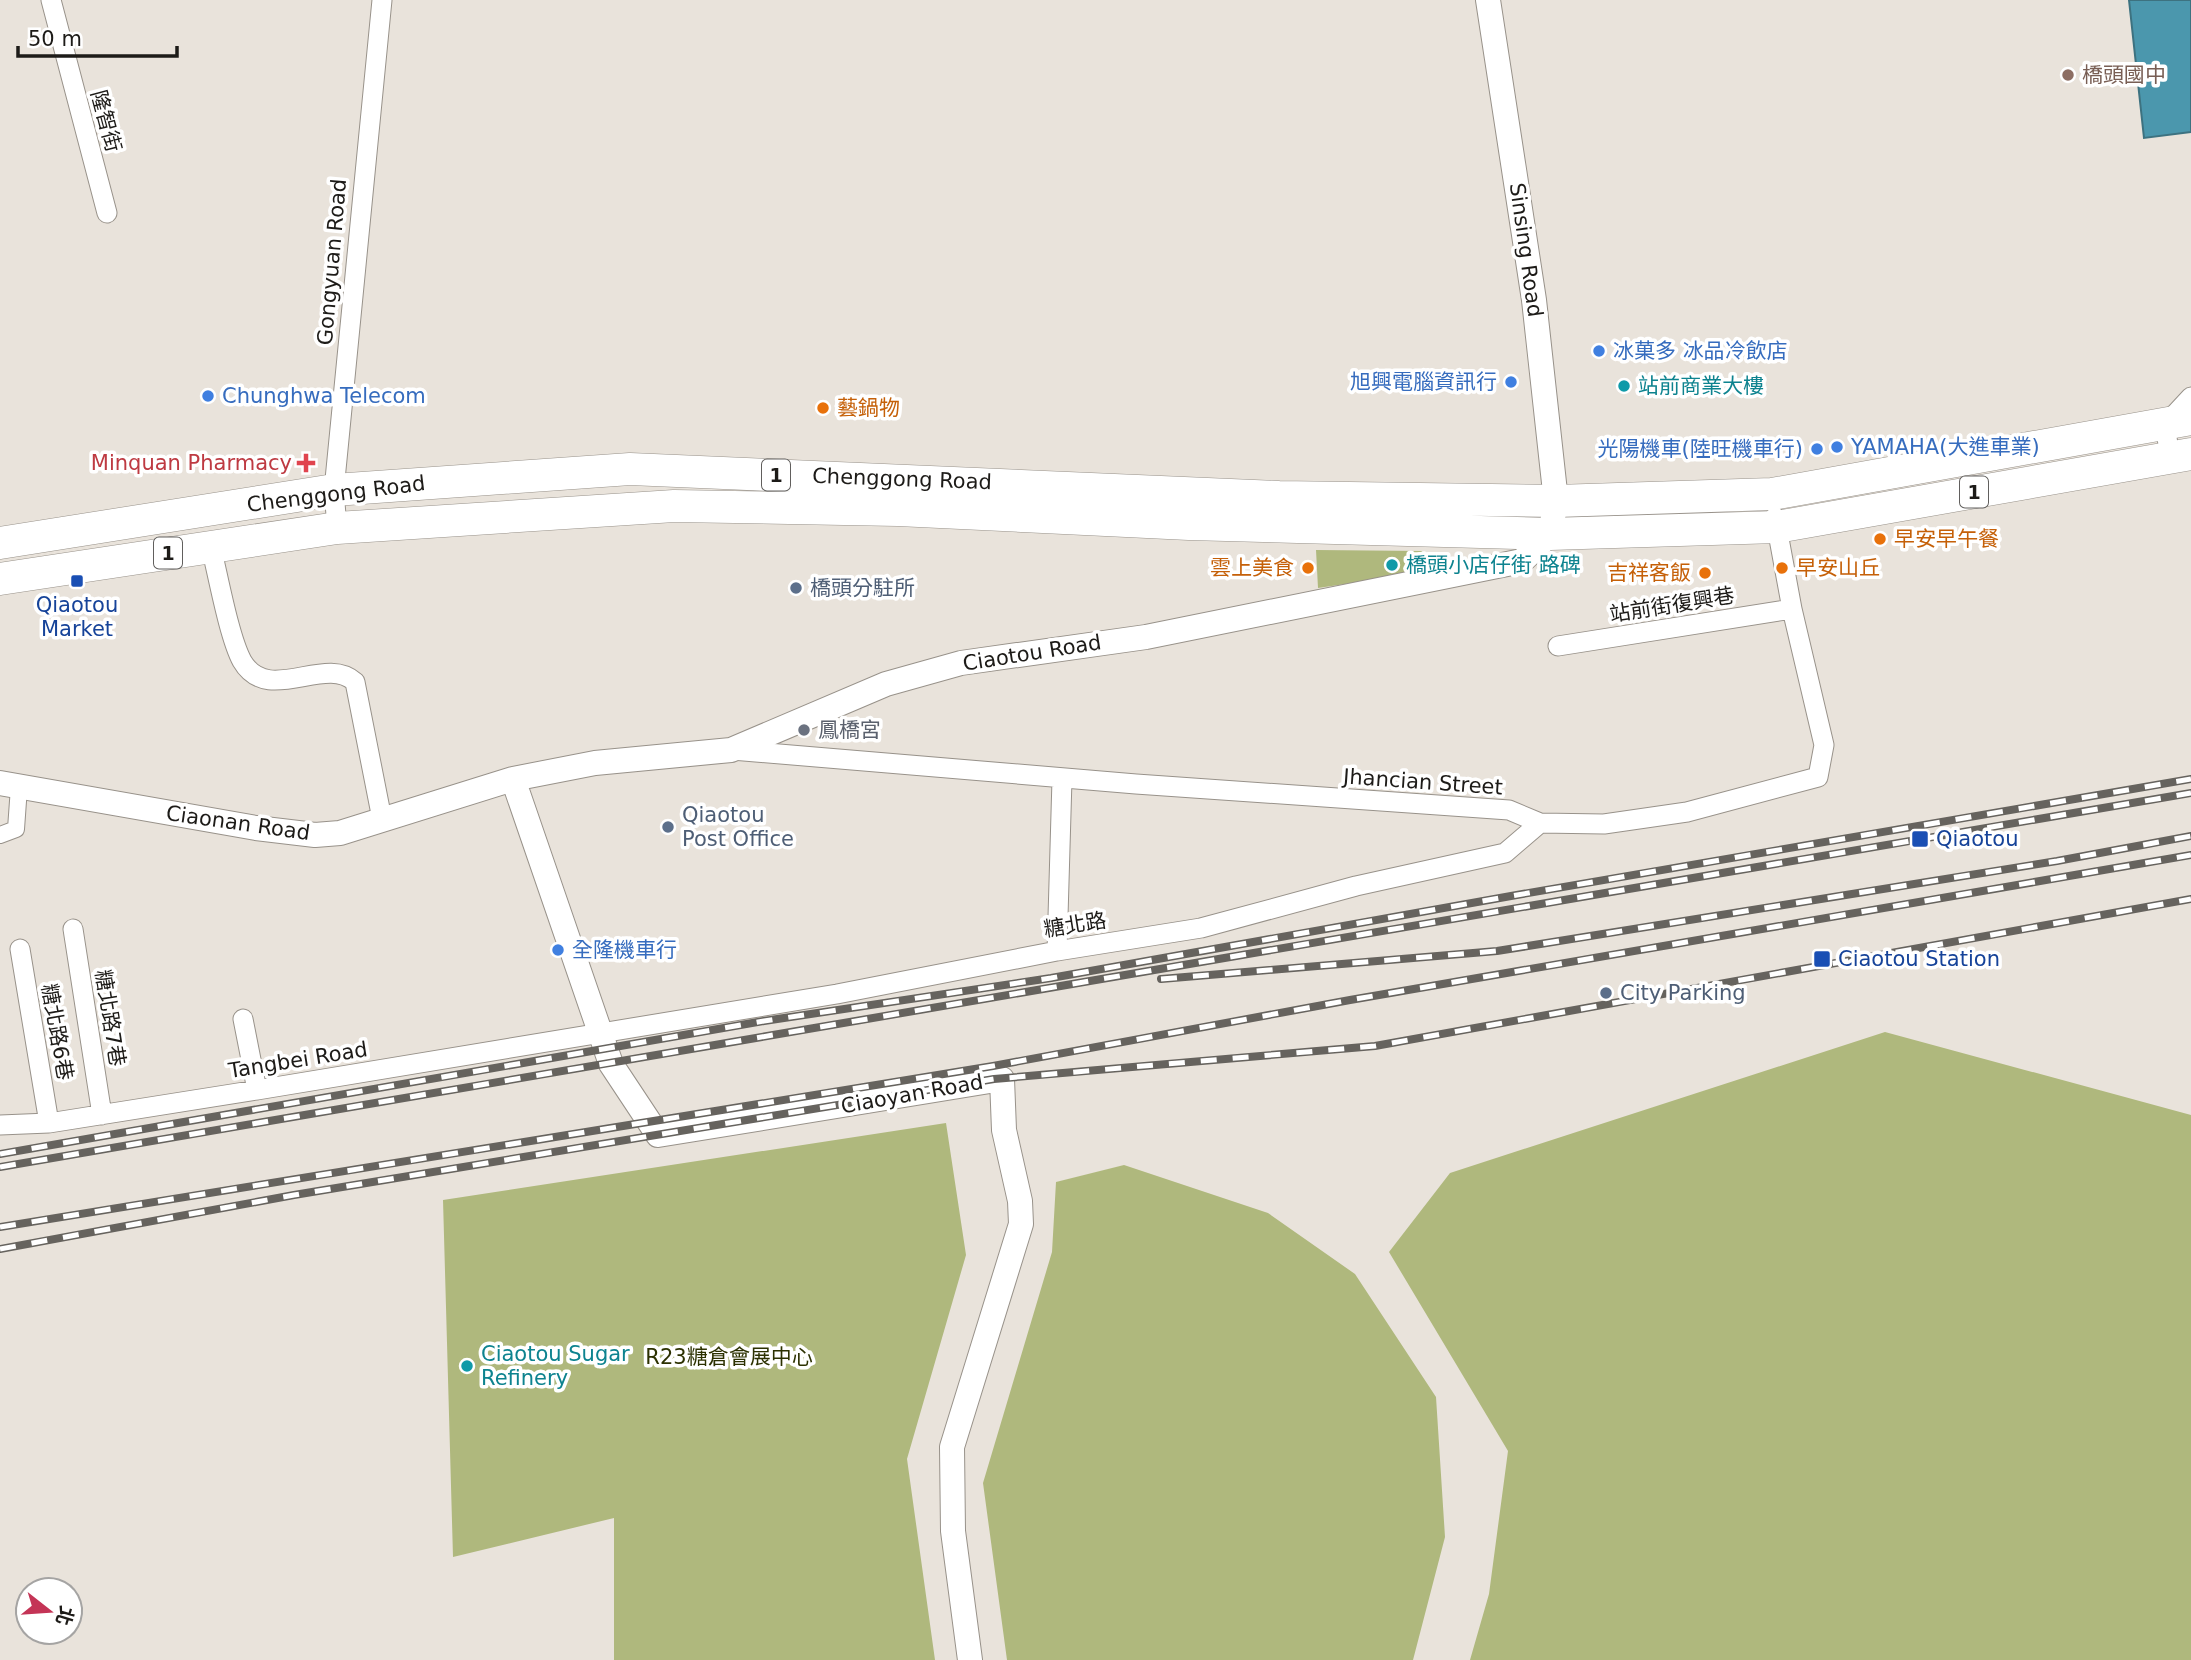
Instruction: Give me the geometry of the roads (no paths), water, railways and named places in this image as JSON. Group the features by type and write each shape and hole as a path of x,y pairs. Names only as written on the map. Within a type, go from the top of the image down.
{"main road":[{"name":"1","path":"1556,500 1772,494 2178,422"},
{"name":"1","path":"1550,534 1777,527 2180,455"},
{"name":"Chenggong Road","path":"0,543 334,490 630,469 1279,497 1556,500"},
{"name":"Chenggong Road","path":"0,579 337,528 674,506 898,510 1189,524 1550,534"}],"street":[{"name":"隆智街","path":"51,0 107,213"},
{"name":"Gongyuan Road","path":"337,528 334,490 382,0"},
{"name":"Sinsing Road","path":"1488,0 1534,300 1556,500 1550,534"},
{"path":"2180,455 2178,422 2191,397"},
{"name":"Jhancian Street","path":"731,750 1062,779 1509,810 1540,823 1604,824 1688,811 1818,777 1824,744 1792,609 1772,494"},
{"name":"Ciaotou Road","path":"513,779 595,763 731,750 886,684 961,663 1146,637 1522,561 1550,534"},
{"path":"211,547 243,661 256,676 277,681 338,673 355,682 382,819"},
{"name":"站前街復興巷","path":"1558,646 1792,609"},
{"name":"Ciaonan Road","path":"9,785 315,835 340,833 513,779"},
{"name":"Ciaoyan Road","path":"513,779 611,1064 658,1135 1002,1079 1003,1130 1020,1201 1021,1224 951,1447 953,1531 970,1660"},
{"path":"1057,951 1062,779"},
{"path":"0,835 16,830 9,785"},
{"name":"糖北路","path":"602,1032 837,993 1057,951 1202,928 1356,886 1505,853 1540,823"},
{"name":"糖北路7巷","path":"73,929 102,1115"},
{"name":"糖北路6巷","path":"20,949 49,1123"},
{"path":"243,1018 257,1090"},
{"name":"Tangbei Road","path":"0,1125 49,1123 102,1115 602,1032"}],"water":[{"path":"2129,0 2191,0 2191,132 2144,138"}],"railway":[{"path":"0,1154 764,1021 1051,978 2191,779"},
{"path":"0,1167 2191,793"},
{"path":"1161,979 1497,951 2057,861 2191,836"},
{"path":"0,1227 993,1066 1350,1000 2191,855"},
{"path":"0,1249 294,1195 994,1079 1375,1046 2191,899"}],"place":[{"name":"橋頭國中","path":"2068,75"},
{"name":"冰菓多 冰品冷飲店","path":"1599,351"},
{"name":"旭興電腦資訊行","path":"1511,382"},
{"name":"站前商業大樓","path":"1624,386"},
{"name":"Chunghwa Telecom","path":"208,396"},
{"name":"藝鍋物","path":"823,408"},
{"name":"YAMAHA(大進車業)","path":"1837,447"},
{"name":"光陽機車(陸旺機車行)","path":"1817,449"},
{"name":"Minquan Pharmacy","path":"306,463"},
{"name":"早安早午餐","path":"1880,539"},
{"name":"橋頭小店仔街 路碑","path":"1392,565"},
{"name":"雲上美食","path":"1308,568"},
{"name":"早安山丘","path":"1782,568"},
{"name":"吉祥客飯","path":"1705,573"},
{"name":"Qiaotou Market","path":"77,581"},
{"name":"橋頭分駐所","path":"796,588"},
{"name":"鳳橋宮","path":"804,730"},
{"name":"Qiaotou Post Office","path":"668,827"},
{"name":"Qiaotou","path":"1920,839"},
{"name":"全隆機車行","path":"558,950"},
{"name":"Ciaotou Station","path":"1822,959"},
{"name":"City Parking","path":"1606,993"},
{"name":"Ciaotou Sugar Refinery","path":"467,1366"}],"park label":[{"name":"R23糖倉會展中心","path":"729,1357"}]}
